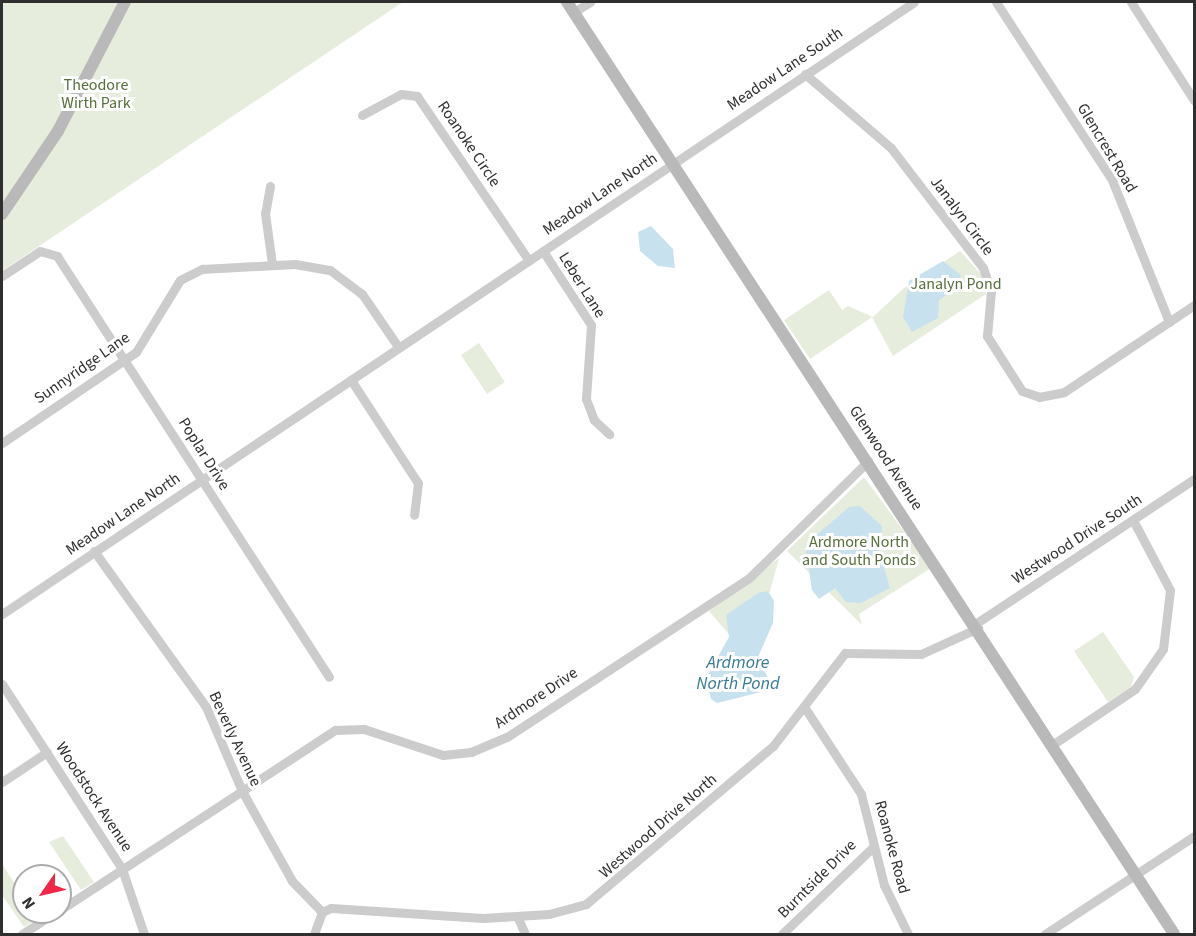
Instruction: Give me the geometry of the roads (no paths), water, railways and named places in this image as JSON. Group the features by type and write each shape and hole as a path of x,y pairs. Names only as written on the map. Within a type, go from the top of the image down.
{"street":[{"path":"2,214 48,147 125,2"},
{"path":"571,7 590,2"},
{"name":"Meadow Lane South","path":"673,162 914,2"},
{"name":"Glencrest Road","path":"996,2 1112,180 1169,322"},
{"path":"1131,2 1194,100"},
{"name":"Glenwood Avenue","path":"571,7 976,626 1174,934"},
{"name":"Janalyn Circle","path":"805,74 891,148 983,268 991,291 987,336 1022,391 1039,397 1064,392 1194,305"},
{"name":"Roanoke Circle","path":"362,115 401,94 417,96 529,261"},
{"name":"Meadow Lane North","path":"2,614 673,162"},
{"path":"270,186 265,213 272,264"},
{"name":"Poplar Drive","path":"2,276 50,250 125,359 329,676"},
{"name":"Leber Lane","path":"543,251 591,325 586,399 594,420 609,434"},
{"name":"Sunnyridge Lane","path":"2,443 141,346 187,275 202,268 309,264 340,275 362,294 399,348"},
{"path":"351,380 418,483 414,515"},
{"name":"Ardmore Drive","path":"72,902 335,730 364,729 443,754 471,752 507,737 749,578 868,461"},
{"name":"Westwood Drive South","path":"976,626 1194,480"},
{"path":"1052,745 1135,689 1163,650 1170,590 1133,520"},
{"name":"Beverly Avenue","path":"94,552 206,707 242,790 299,892 322,912"},
{"name":"Westwood Drive North","path":"322,912 340,907 517,916 574,909 597,897 773,746 805,708 828,668 844,653 921,654 976,626"},
{"name":"Woodstock Avenue","path":"2,684 122,869 144,934"},
{"name":"Roanoke Road","path":"805,708 861,794 889,900 908,934"},
{"path":"2,782 47,752"},
{"path":"1045,934 1194,836"},
{"name":"Burntside Drive","path":"782,934 874,846"},
{"path":"314,934 322,912"},
{"path":"517,916 525,934"},
{"name":"Ardmore Drive","path":"22,934 38,924"}],"water":[{"path":"651,226 673,249 675,268 658,266 640,251 638,232"},
{"name":"Janalyn Pond","path":"943,261 961,275 957,288 939,300 938,318 912,332 903,317 909,281"},
{"path":"860,506 882,526 880,554 890,588 861,603 846,602 835,588 819,599 812,590 805,545 849,507"},
{"name":"Ardmore North Pond","path":"768,591 774,601 773,623 758,657 773,689 717,703 711,699 706,678 729,637 726,615 758,593"}],"park label":[{"name":"Theodore Wirth Park","path":"96,94"},
{"name":"Ardmore North and South Ponds","path":"859,551"}]}
